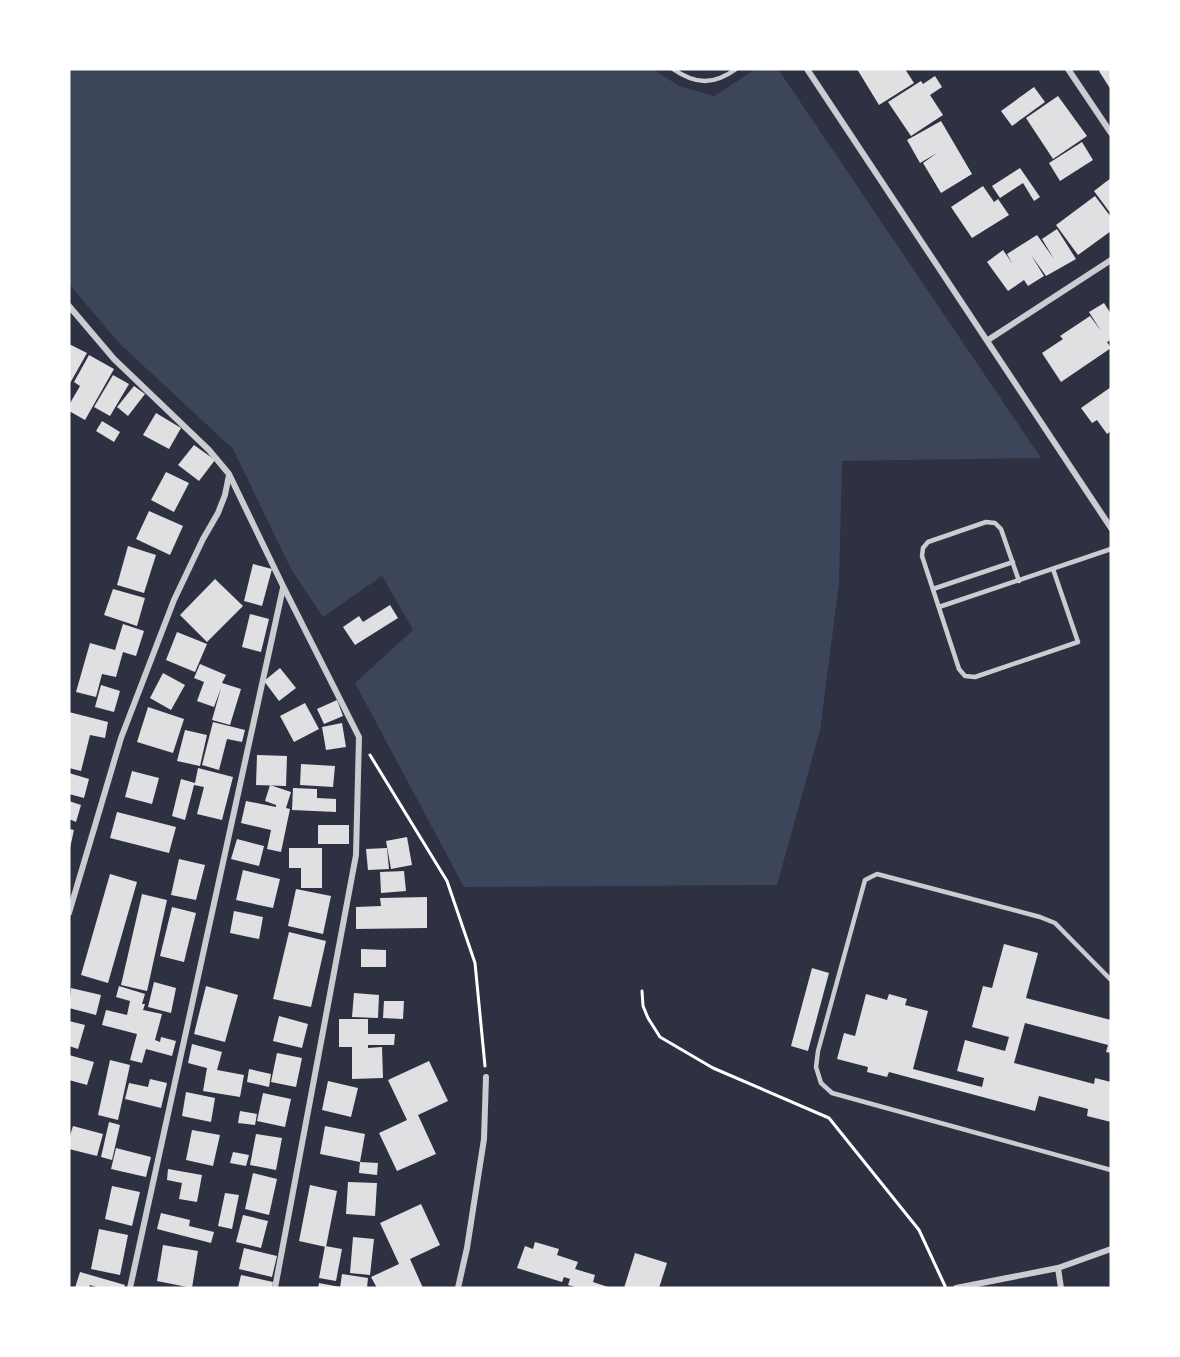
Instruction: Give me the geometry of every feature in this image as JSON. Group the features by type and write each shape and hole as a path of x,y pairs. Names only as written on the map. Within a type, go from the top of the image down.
{"street":[{"path":"807,69 1111,528"},
{"path":"1068,69 1111,133"},
{"path":"988,340 1111,260"},
{"path":"69,306 114,359 209,450 229,474 359,737 356,855 275,1288"},
{"path":"69,913 121,738 174,600 218,513 225,495 229,474"},
{"path":"130,1288 284,588"},
{"path":"458,1288 467,1248 484,1139 486,1077"},
{"path":"956,1288 1058,1269 1111,1249"},
{"path":"1058,1269 1061,1288"}],"lane":[{"path":"673,69 687,77 710,81 719,80 736,69"},
{"path":"1019,581 1001,529 995,523 986,522 938,538 928,542 923,548 922,556 959,669 965,676 975,677 1078,642 1053,569"},
{"path":"939,607 1111,549"},
{"path":"933,589 1012,562"},
{"path":"1111,980 1056,923 877,874 865,880 835,986 816,1067 821,1083 832,1093 1111,1170"}],"path":[{"path":"359,737 447,881 475,963 486,1077"},
{"path":"642,992 643,1006 660,1037 713,1068 829,1118 919,1230 946,1288"}],"shaded area":[{"path":"69,69 653,69 679,86 714,96 756,69 778,69 1041,458 842,461 839,584 820,730 777,885 464,887 355,683 413,630 382,576 323,617 291,569 233,449 119,343 69,284"}],"building":[{"path":"857,69 905,69 914,83 879,105"},
{"path":"1111,69 1111,90 1099,71"},
{"path":"935,76 942,87 930,95 943,115 911,136 888,102 921,81 923,84"},
{"path":"1034,87 1045,102 1012,126 1001,111"},
{"path":"1058,96 1087,136 1053,159 1026,118"},
{"path":"941,121 972,174 941,193 923,163 937,153 920,163 907,140"},
{"path":"1082,142 1093,160 1060,181 1049,163"},
{"path":"1020,168 1040,197 1034,201 1023,183 1000,198 992,186"},
{"path":"1111,178 1111,214 1094,191"},
{"path":"983,186 994,202 998,199 1009,215 972,238 951,207"},
{"path":"1095,196 1111,217 1111,231 1078,255 1056,225"},
{"path":"1057,229 1076,259 1046,276 1031,255 1044,276 1028,286 1024,280 1008,291 987,262 1003,250 1012,263 1007,254 1037,235 1054,259 1042,239"},
{"path":"1104,303 1111,314 1111,340 1107,342 1111,348 1061,382 1042,353 1063,339 1060,336 1090,316 1101,331 1089,312"},
{"path":"69,344 87,353 69,385"},
{"path":"89,355 114,369 85,420 69,411 69,405 80,386 74,382"},
{"path":"113,375 129,384 110,416 94,407"},
{"path":"134,386 145,394 128,416 117,407"},
{"path":"1111,387 1111,431 1107,434 1097,420 1092,423 1081,408"},
{"path":"156,413 181,428 169,449 143,435"},
{"path":"102,421 120,432 114,442 96,431"},
{"path":"194,445 215,460 199,481 178,465"},
{"path":"166,472 189,483 174,512 151,500"},
{"path":"149,511 183,526 170,555 136,539"},
{"path":"128,546 156,555 144,593 117,585"},
{"path":"253,564 272,569 262,606 244,601"},
{"path":"215,579 243,606 207,642 180,615"},
{"path":"113,589 145,598 137,626 104,615"},
{"path":"390,605 398,618 355,645 343,627 359,616 363,622"},
{"path":"250,614 269,619 261,652 242,647"},
{"path":"123,624 144,631 136,656 123,652 116,677 102,674 96,697 76,692 90,643 115,650"},
{"path":"177,632 207,644 195,672 166,660"},
{"path":"200,664 226,675 222,683 241,689 230,725 212,720 221,688 214,707 197,701 204,682 194,678"},
{"path":"280,668 296,688 279,701 264,681"},
{"path":"163,673 185,685 171,710 150,698"},
{"path":"101,685 120,691 114,712 95,707"},
{"path":"337,700 343,716 324,724 317,709"},
{"path":"305,703 319,729 294,742 280,716"},
{"path":"148,707 184,719 173,753 137,742"},
{"path":"69,712 108,722 105,738 90,735 81,771 69,768"},
{"path":"213,722 245,730 242,742 227,739 219,770 202,765"},
{"path":"342,723 346,747 326,750 322,727"},
{"path":"185,730 207,735 200,766 177,761"},
{"path":"257,755 287,756 286,786 256,785"},
{"path":"301,764 335,766 333,787 300,785"},
{"path":"198,768 233,777 222,820 197,814 204,787 194,785 185,820 172,816 181,779 195,783"},
{"path":"132,771 159,778 152,804 125,797"},
{"path":"69,773 89,779 84,798 69,794"},
{"path":"270,785 291,792 286,808 290,809 281,852 267,849 271,830 241,823 246,801 276,807 265,801"},
{"path":"293,788 317,789 317,798 336,799 336,812 292,810"},
{"path":"69,801 81,805 76,822 69,819"},
{"path":"117,812 176,827 169,853 110,838"},
{"path":"318,825 349,825 349,844 318,844"},
{"path":"69,829 74,830 70,848 69,848"},
{"path":"407,837 412,865 391,869 386,841"},
{"path":"237,839 264,846 259,866 231,859"},
{"path":"289,848 322,848 322,888 301,888 301,868 289,868"},
{"path":"387,848 389,869 368,870 366,849"},
{"path":"179,859 205,865 196,900 171,895"},
{"path":"243,870 280,879 273,908 236,900"},
{"path":"404,871 406,891 381,893 380,872"},
{"path":"110,874 137,882 108,983 81,975"},
{"path":"296,889 331,896 323,934 288,926"},
{"path":"142,894 167,900 147,991 121,985"},
{"path":"427,897 427,928 356,929 356,907 381,906 380,898"},
{"path":"172,907 196,913 184,962 160,956"},
{"path":"234,911 263,917 259,939 230,933"},
{"path":"289,932 326,941 311,1007 273,999"},
{"path":"1004,944 1038,953 1026,998 1111,1020 1111,1053 1106,1052 1108,1045 1025,1023 1014,1063 1094,1084 1095,1078 1111,1082 1111,1122 1087,1116 1088,1109 1039,1096 1035,1111 889,1072 887,1077 867,1072 868,1067 837,1059 844,1033 855,1036 866,994 887,1000 889,994 907,999 905,1005 928,1011 913,1069 982,1087 984,1078 957,1071 965,1040 1005,1051 1009,1037 972,1027 983,986 992,988"},
{"path":"361,949 386,950 386,967 361,967"},
{"path":"812,968 829,973 808,1051 791,1046"},
{"path":"154,982 176,988 171,1013 148,1007"},
{"path":"119,986 145,994 143,1010 162,1014 155,1040 160,1042 161,1037 176,1041 172,1056 146,1049 142,1063 130,1060 137,1034 102,1025 106,1010 127,1015 130,1001 116,997"},
{"path":"206,986 238,995 225,1042 194,1034"},
{"path":"71,988 101,995 96,1015 69,1008"},
{"path":"354,993 379,995 378,1018 352,1017"},
{"path":"384,1001 404,1001 403,1019 383,1018"},
{"path":"279,1016 308,1024 302,1048 273,1041"},
{"path":"339,1019 368,1019 368,1034 395,1034 394,1045 368,1045 368,1048 382,1047 383,1078 352,1079 352,1047 339,1047"},
{"path":"69,1021 85,1025 78,1049 69,1046"},
{"path":"192,1044 222,1052 217,1070 244,1075 240,1097 203,1091 207,1068 188,1063"},
{"path":"277,1053 302,1058 296,1087 271,1082"},
{"path":"69,1055 94,1062 87,1085 69,1080"},
{"path":"110,1060 130,1065 118,1120 98,1115"},
{"path":"429,1061 448,1101 418,1115 436,1154 397,1171 379,1133 407,1120 388,1080"},
{"path":"249,1069 271,1074 269,1087 247,1082"},
{"path":"150,1079 167,1083 161,1108 125,1099 129,1083 148,1087"},
{"path":"328,1081 358,1088 351,1117 322,1110"},
{"path":"186,1092 215,1098 211,1122 182,1116"},
{"path":"263,1093 291,1099 285,1127 257,1121"},
{"path":"240,1111 257,1114 255,1125 238,1123"},
{"path":"109,1122 120,1125 112,1160 101,1157"},
{"path":"73,1126 103,1134 97,1156 69,1149"},
{"path":"325,1126 365,1134 360,1162 320,1154"},
{"path":"192,1130 220,1135 213,1166 186,1160"},
{"path":"256,1134 282,1138 276,1170 250,1165"},
{"path":"116,1148 151,1157 146,1177 111,1169"},
{"path":"233,1152 249,1155 246,1166 230,1163"},
{"path":"360,1162 378,1163 377,1175 359,1173"},
{"path":"168,1169 202,1175 197,1202 179,1199 182,1183 167,1180"},
{"path":"253,1173 277,1179 269,1215 245,1209"},
{"path":"348,1182 377,1183 375,1216 346,1214"},
{"path":"310,1185 337,1191 326,1247 299,1241"},
{"path":"112,1186 140,1192 132,1226 105,1219"},
{"path":"225,1193 239,1195 232,1229 218,1226"},
{"path":"421,1204 440,1245 410,1259 423,1288 377,1288 371,1277 399,1264 380,1223"},
{"path":"161,1213 190,1220 189,1226 214,1232 211,1243 157,1229"},
{"path":"243,1215 268,1221 261,1248 236,1242"},
{"path":"99,1229 128,1235 120,1275 91,1269"},
{"path":"353,1237 374,1239 370,1275 350,1273"},
{"path":"535,1242 559,1249 557,1255 578,1262 575,1269 595,1275 593,1282 611,1288 579,1288 568,1285 570,1279 564,1277 562,1282 517,1268 525,1246 533,1249"},
{"path":"163,1245 198,1251 192,1288 157,1281"},
{"path":"325,1246 342,1249 336,1281 319,1278"},
{"path":"244,1248 277,1256 272,1277 239,1269"},
{"path":"635,1253 667,1263 659,1288 624,1288"},
{"path":"80,1272 125,1285 124,1288 100,1288 90,1285 89,1288 75,1288"},
{"path":"342,1274 368,1278 367,1288 340,1288"},
{"path":"241,1275 273,1282 272,1288 238,1288"},
{"path":"319,1283 340,1287 318,1288"}]}
